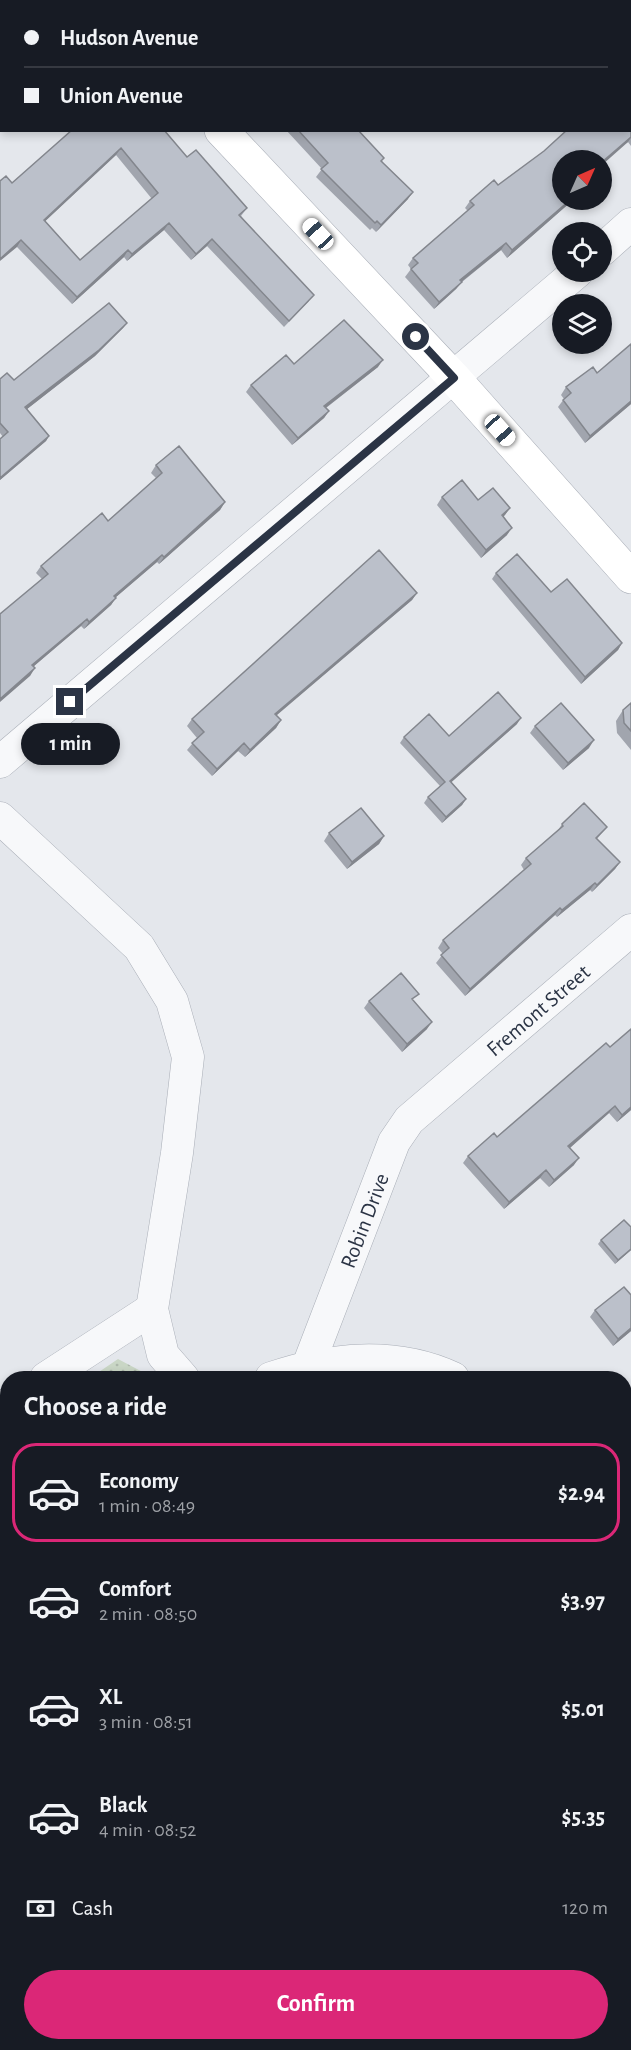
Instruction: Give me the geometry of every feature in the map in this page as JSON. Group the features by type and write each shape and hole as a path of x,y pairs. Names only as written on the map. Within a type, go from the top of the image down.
{"street":[{"path":"223,132 454,378 631,577"},
{"path":"612,241 631,224"},
{"path":"0,762 565,282"},
{"path":"0,818 139,947 172,1001 188,1057 177,1153 152,1309 163,1354 177,1371"},
{"name":"Fremont Street","path":"444,1089 631,930"},
{"name":"Robin Drive","path":"308,1366 394,1142 409,1120 444,1089"},
{"path":"57,1371 152,1309"},
{"path":"293,1371 308,1366 356,1359 404,1364 433,1371"}],"green space":[{"path":"118,1359 141,1371 100,1371"}],"building":[{"path":"70,132 166,132 187,157 196,150 247,208 239,215 314,295 289,321 212,239 196,254 169,223 132,254 128,250 77,297 21,240 0,259 0,181 6,176 12,183","holes":["121,148 158,193 80,260 44,220"]},
{"path":"300,132 360,132 384,158 381,161 413,192 381,225 377,221 375,223 321,169 328,163"},
{"path":"565,132 631,132 631,137 612,153 612,150 552,150 552,210 558,210 512,250 506,243 460,280 462,282 439,302 411,269 418,263 413,258 474,205 470,201 494,180 498,185 544,151"},
{"path":"109,303 127,323 99,350 25,407 49,436 0,478 0,439 8,432 0,423 0,379 7,373 14,380"},
{"path":"344,320 383,360 324,406 329,411 298,438 251,385 286,355 294,364"},
{"path":"631,344 631,401 590,436 563,400 571,393 566,387 593,367 597,373"},
{"path":"179,446 225,502 164,557 162,555 114,596 116,598 89,622 87,619 32,665 35,668 0,699 0,614 48,574 41,566 102,513 108,521 162,473 156,465"},
{"path":"462,480 478,500 493,488 510,508 502,515 512,528 486,550 442,497"},
{"path":"379,550 417,593 275,714 281,720 250,750 244,743 217,769 192,743 204,732 192,719"},
{"path":"517,554 551,592 567,579 622,643 585,677 496,573"},
{"path":"498,692 521,718 450,781 466,799 446,817 428,797 445,782 404,737 429,714 449,736"},
{"path":"561,703 594,740 568,763 535,726"},
{"path":"631,703 631,731 624,723 623,710"},
{"path":"584,803 607,827 596,838 620,862 597,885 595,883 562,910 560,908 470,989 441,955 449,948 443,940 531,864 526,858 563,826 562,824"},
{"path":"361,808 384,836 352,862 329,833"},
{"path":"401,973 419,994 412,999 432,1022 407,1044 369,1001"},
{"path":"631,1029 631,1107 622,1115 615,1106 568,1146 579,1158 554,1180 546,1170 509,1202 468,1156 494,1133 497,1137 606,1043 610,1047"},
{"path":"624,1220 631,1227 631,1249 618,1260 601,1240"},
{"path":"624,1287 631,1295 631,1328 618,1339 595,1310"}],"route":[{"path":"70,702 454,378 416,337"}]}
